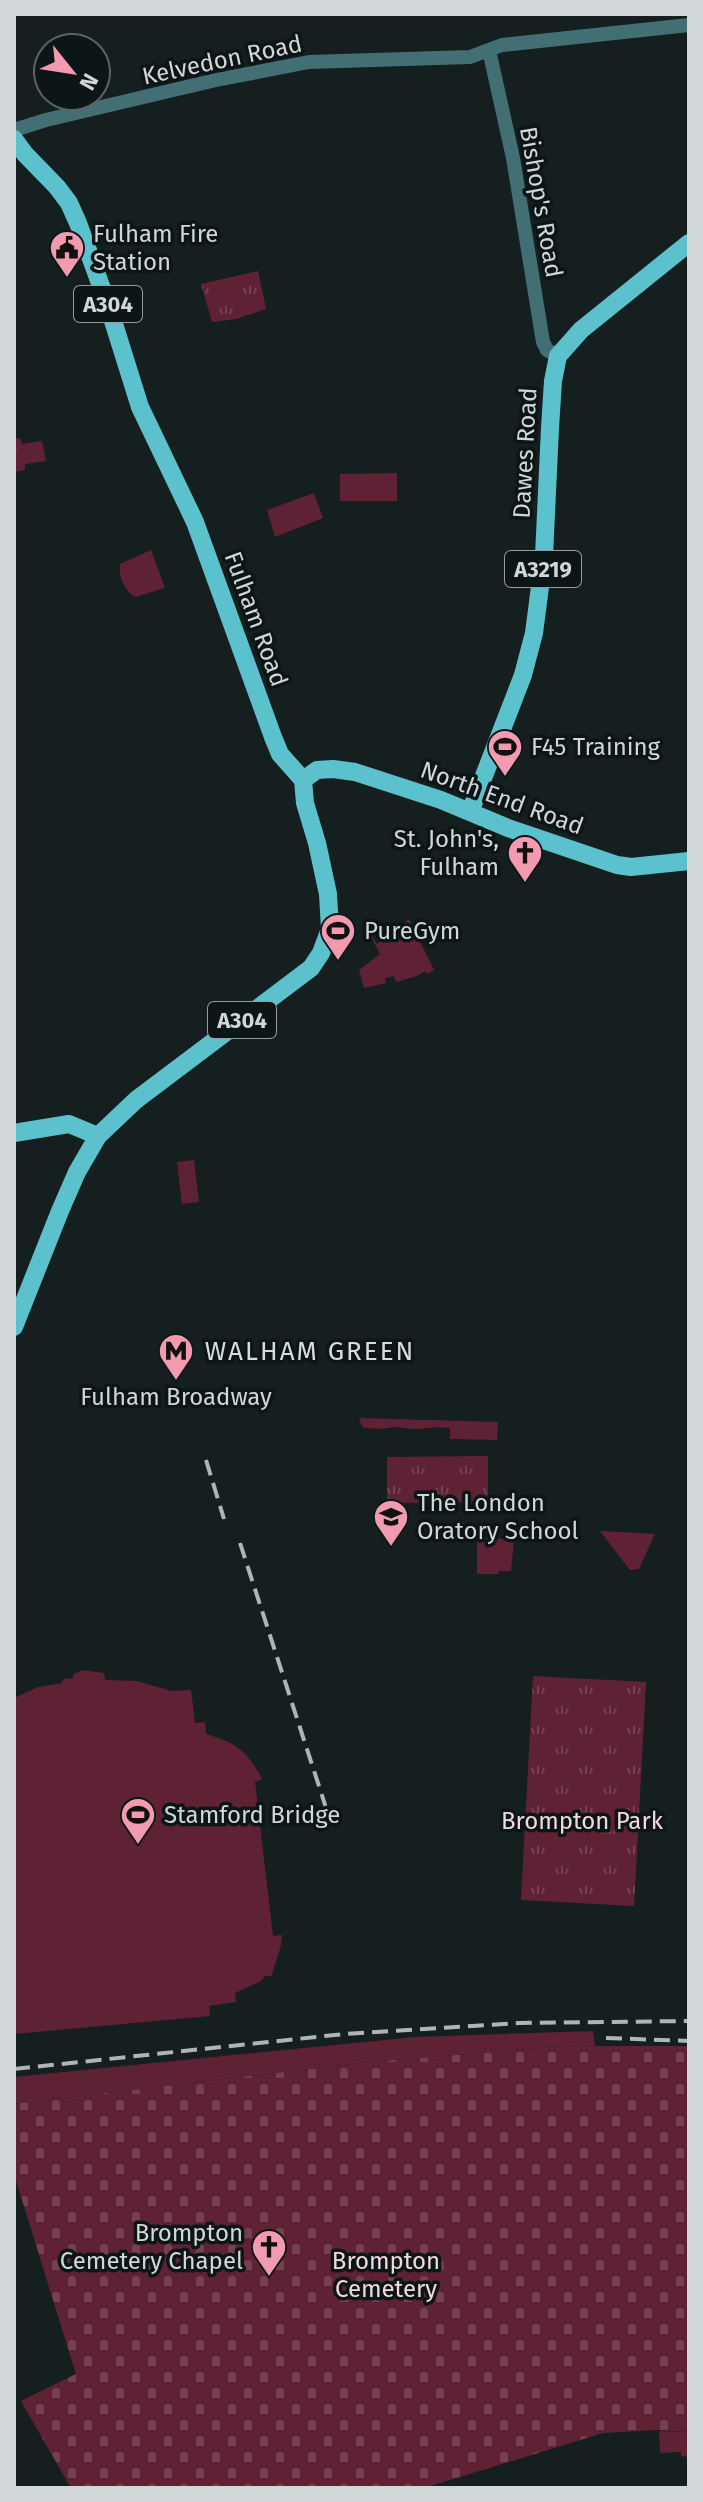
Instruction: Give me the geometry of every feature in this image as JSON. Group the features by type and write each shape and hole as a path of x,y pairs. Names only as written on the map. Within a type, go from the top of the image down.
{"main road":[{"name":"Fulham Road","path":"14,139 63,195 78,223 140,407 195,522 280,754 303,780 305,803 317,843 331,917 325,944 317,961 303,976 172,1071 128,1106 98,1136"},
{"name":"Dawes Road","path":"470,812 523,675 534,633 544,556 553,381 558,356 581,330 689,243"},
{"name":"North End Road","path":"303,780 317,770 355,772 617,865 631,867 689,861"},
{"path":"14,1133 69,1124 98,1136"},
{"name":"A304","path":"14,1327 77,1172 98,1136"}],"street":[{"name":"Kelvedon Road","path":"14,130 216,80 309,62 470,57 502,45 689,25"},
{"name":"Bishop's Road","path":"489,50 513,158 543,342 547,350 558,356"}],"green space":[{"path":"258,271 266,309 236,319 212,322 201,284"},
{"path":"20,438 22,444 42,441 46,461 25,464 25,470 14,472 14,439"},
{"path":"397,473 397,501 340,501 340,474"},
{"path":"314,493 323,518 275,537 267,510"},
{"path":"151,550 165,588 135,597 123,583 120,564"},
{"path":"409,919 434,970 396,982 394,976 385,978 386,983 364,988 359,970 380,954 370,935 377,944"},
{"path":"194,1160 199,1202 182,1204 177,1162"},
{"path":"359,1418 498,1422 497,1440 450,1439 450,1428 446,1427 366,1428 362,1427"},
{"path":"488,1456 488,1502 387,1503 387,1457"},
{"path":"600,1531 655,1534 639,1569 630,1570"},
{"path":"477,1538 514,1539 511,1571 477,1574"},
{"name":"Stamford Bridge","path":"82,1670 104,1673 105,1680 136,1681 172,1691 191,1690 195,1723 205,1722 206,1734 240,1749 251,1761 262,1779 255,1782 273,1936 282,1935 281,1946 272,1976 265,1976 235,1993 236,2002 209,2006 210,2016 14,2034 14,1698 38,1687 62,1683 63,1679 73,1678"},
{"name":"Brompton Park","path":"533,1676 646,1682 634,1906 521,1900"},
{"path":"593,2031 595,2046 360,2063 14,2104 14,2077 415,2037"},
{"name":"Brompton Cemetery","path":"595,2046 689,2046 689,2432 603,2433 424,2488 71,2488 21,2401 76,2374 14,2174 14,2104 360,2063"},
{"path":"659,2431 689,2432 689,2457 681,2456 681,2452 660,2453"}],"railway":[{"path":"206,1460 224,1519"},
{"path":"240,1543 330,1820"},
{"path":"14,2069 344,2034 519,2023 689,2021"},
{"path":"606,2038 689,2041"}],"place":[{"name":"Fulham Fire Station","path":"67,279"},
{"name":"F45 Training","path":"505,778"},
{"name":"St. John's, Fulham","path":"525,884"},
{"name":"PureGym","path":"338,962"},
{"name":"Fulham Broadway","path":"176,1382"},
{"name":"The London Oratory School","path":"391,1548"},
{"name":"Stamford Bridge","path":"138,1846"},
{"name":"Brompton Cemetery Chapel","path":"269,2278"}],"district":[{"name":"WALHAM GREEN","path":"310,1351"}]}
